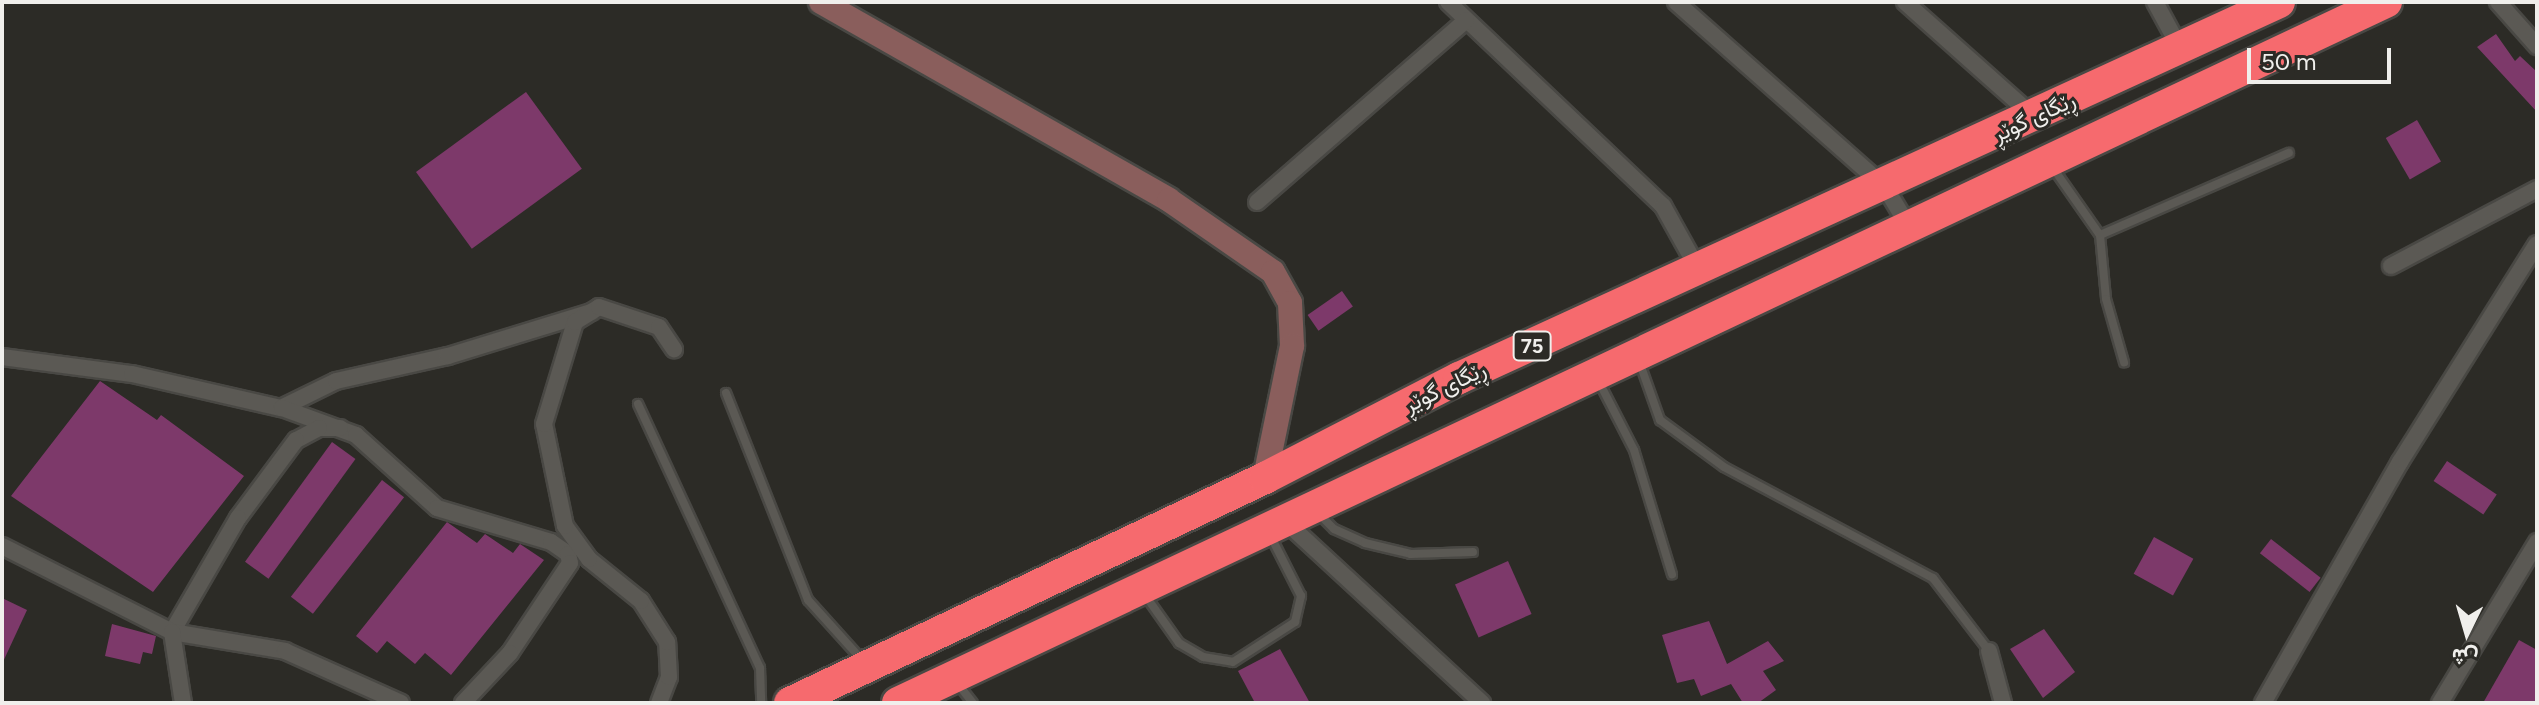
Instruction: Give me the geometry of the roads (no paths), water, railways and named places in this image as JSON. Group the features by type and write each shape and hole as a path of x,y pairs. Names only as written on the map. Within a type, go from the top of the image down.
{"highway":[{"name":"ڕێگای گوێڕ","path":"790,703 1265,478 1459,378 1885,187 2279,2"},
{"name":"ڕێگای گوێڕ","path":"898,703 2386,2"}],"street":[{"path":"821,2 1169,200 1273,272 1290,303 1292,346 1288,391 1265,478"},
{"path":"1448,2 1663,206 1699,271"},
{"path":"1676,2 1885,187 1909,227"},
{"path":"1905,2 2034,117"},
{"path":"2155,2 2180,48"},
{"path":"2498,2 2537,46"},
{"path":"1257,202 1466,20"},
{"path":"2391,266 2537,189"},
{"path":"2263,703 2400,462 2537,244"},
{"path":"659,703 669,677 667,642 641,601 589,559 565,526 546,456 544,424 575,322 599,307 659,327 674,349"},
{"path":"281,408 336,381 448,356 591,312"},
{"path":"2,357 132,374 281,408 340,428 437,508 551,542 568,554 570,563 510,653 463,703"},
{"path":"183,703 172,632 238,518 296,440 319,428 340,428"},
{"path":"1289,521 1482,703"},
{"path":"2440,703 2537,542"},
{"path":"2,546 172,632 285,651 401,703"},
{"path":"1989,651 2003,703"}],"lane":[{"path":"2100,235 2289,153"},
{"path":"2048,161 2100,235 2106,299 2124,362"},
{"path":"1637,356 1660,420 1724,467 1933,578 1989,651"},
{"path":"1596,376 1634,450 1672,574"},
{"path":"726,393 808,600 841,644 869,666"},
{"path":"638,404 760,668 761,703"},
{"path":"1141,590 1179,643 1203,657 1233,662 1295,622 1301,596 1289,521 1334,529 1365,543 1411,554 1473,552"},
{"path":"953,677 973,703"}]}
